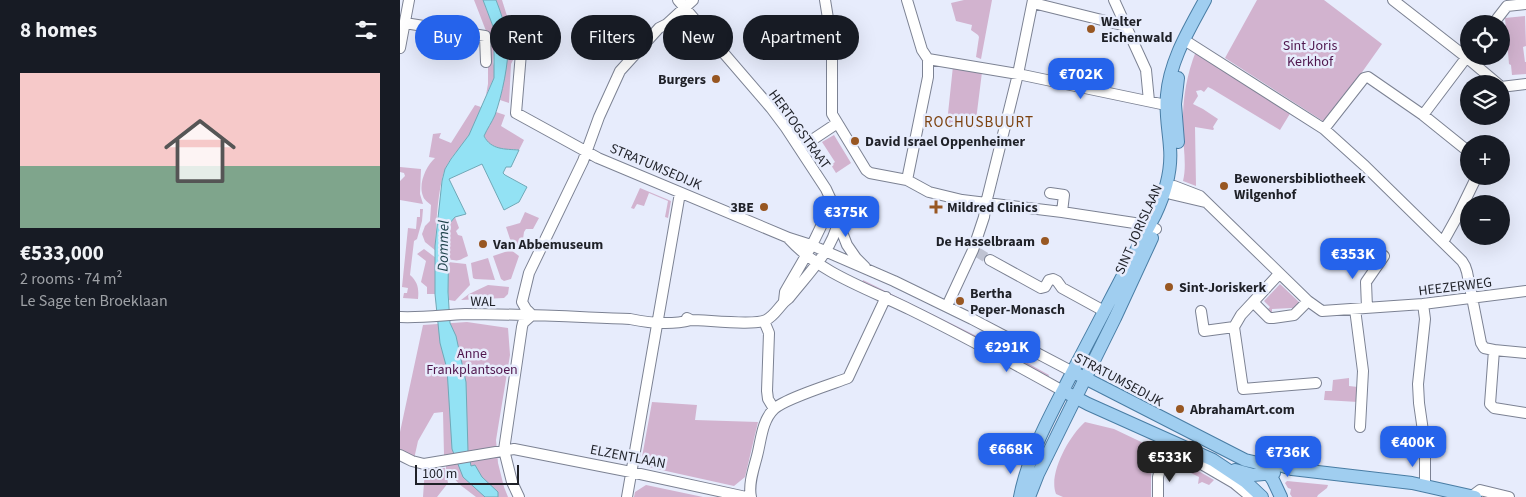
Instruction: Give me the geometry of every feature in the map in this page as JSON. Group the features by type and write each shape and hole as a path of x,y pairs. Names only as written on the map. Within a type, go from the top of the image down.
{"main road":[{"name":"SINT JORISLAAN","path":"1170,189 1170,155 1166,105 1170,75 1183,41 1205,0"},
{"name":"SINT JORISLAAN","path":"1079,375 1115,318 1153,228 1159,207 1170,189 1178,145 1175,104 1177,80 1189,43 1212,0"},
{"name":"SINT JORISLAAN","path":"1079,375 1104,311 1153,228"},
{"path":"1020,497 1030,461 1063,391 1079,375"},
{"path":"1030,497 1038,474 1075,397 1079,375"},
{"name":"STRATUMSEDIJK","path":"1079,375 1245,460 1265,468"},
{"name":"STRATUMSEDIJK","path":"1063,391 1228,468"},
{"path":"1228,468 1253,475 1265,468 1428,486 1436,485 1453,493 1476,494"},
{"path":"1228,468 1255,489 1262,497"},
{"path":"1265,468 1274,480 1281,497"}],"street":[{"path":"400,48 409,0"},
{"path":"519,497 512,482 504,450 523,323 532,314 522,302 529,273 586,152 620,70 658,28 667,24 684,6 693,0"},
{"path":"684,6 702,0"},
{"path":"825,0 832,43 832,117 866,170 870,173 907,180 929,192 962,200 1062,212 1153,228"},
{"path":"907,0 922,50 928,59 928,77 907,180"},
{"path":"1114,0 1146,70 1149,101"},
{"path":"1394,0 1460,50"},
{"path":"947,306 975,251 1018,74 1033,2 1126,26"},
{"path":"1499,15 1506,3 1526,4"},
{"name":"HERTOGSTRAAT","path":"684,6 771,108 800,148 826,188 849,248 868,270"},
{"path":"405,23 486,36 486,62"},
{"path":"1189,43 1324,129 1365,166 1466,266 1481,343 1484,348 1526,353"},
{"path":"928,59 1018,74 1166,105"},
{"name":"STRATUMSEDIJK","path":"520,60 516,113 582,148 586,152 788,238 809,250 824,252 947,306 1079,375"},
{"path":"1423,115 1460,65"},
{"path":"1478,65 1488,75"},
{"path":"1324,129 1364,78 1368,77 1423,115 1460,145"},
{"path":"1510,86 1526,84"},
{"path":"800,148 836,124"},
{"path":"1443,242 1473,185"},
{"name":"HEEZERWEG","path":"1170,189 1205,202 1279,274 1308,301 1322,311 1423,304 1526,291"},
{"path":"627,497 680,193"},
{"path":"1050,193 1064,195 1062,212"},
{"path":"784,301 785,292 826,217 831,200"},
{"path":"774,409 768,399 767,391 769,333 764,321 773,315 784,301 789,298 817,263 832,240 838,222"},
{"path":"1368,308 1366,282 1384,256 1371,247"},
{"name":"STRATUMSEDIJK","path":"809,250 817,263 829,271 886,297 1007,359 1063,391"},
{"path":"990,260 1041,288 1045,287 1049,280 1053,279 1062,288 1104,311"},
{"path":"1279,274 1241,315 1234,326 1243,389 1316,383"},
{"path":"751,497 752,478 764,425 774,409 788,401 848,378 886,297"},
{"path":"1253,302 1270,318 1273,318 1294,315 1308,301"},
{"path":"1423,304 1425,319 1418,384 1428,486"},
{"path":"1355,309 1363,370 1360,427"},
{"path":"1201,311 1204,331 1234,326"},
{"name":"WAL","path":"400,317 532,314 630,319 643,322 682,322 691,320 764,321"},
{"path":"1494,350 1490,404 1494,408 1526,413"},
{"path":"1158,497 1158,477 1162,466 1162,456 1177,444 1198,462 1234,483 1251,497"},
{"name":"ELZENTLAAN","path":"400,455 424,464 514,449 746,497"},
{"path":"1476,494 1509,497"}],"green space":[{"path":"474,0 483,0 490,18 490,60 493,60 495,70 494,78 486,95 488,84 488,36"},
{"path":"496,0 502,0 507,15 501,15"},
{"path":"964,0 992,0 981,59 976,57 979,37 971,30 972,25 956,21 951,3"},
{"name":"Sint Joris Kerkhof","path":"1257,0 1324,0 1382,44 1326,123 1225,58"},
{"path":"1525,16 1526,46 1523,47 1526,74 1512,75 1510,64 1510,18"},
{"path":"1196,51 1291,112 1280,130 1208,87 1204,92 1201,90 1196,91 1198,96 1193,104 1218,119 1213,130 1195,127 1196,186 1183,181 1185,162 1183,120 1187,80"},
{"path":"507,60 513,60 511,64 509,103 500,100"},
{"path":"953,66 982,72 975,128 947,123"},
{"path":"475,105 481,107 471,132 448,163 443,175 438,208 436,251 425,242 422,234 425,226 430,221 431,205 425,200 422,191 422,181 426,170 435,158 429,157 433,134 441,133 439,138 451,143"},
{"path":"496,112 505,115 501,126 524,140 519,150 498,148 486,140 484,135"},
{"path":"834,135 851,163 836,173 831,165 835,162 822,142"},
{"path":"400,167 421,169 420,194 423,204 400,200 400,181 405,176 404,173 400,172"},
{"path":"640,188 671,201 668,218 665,217 668,201 649,193 644,206 637,204 634,209 631,208"},
{"path":"420,209 423,209 422,221 417,239 414,241 410,275 415,280 417,286 418,299 403,298 408,288 402,287 408,228 416,229 417,217 420,217"},
{"path":"525,212 539,218 533,229 526,229 524,232 523,239 526,242 523,250 512,245 506,227 520,223"},
{"path":"455,217 459,228 456,231 458,235 462,236 468,256 457,260 448,259 449,224"},
{"path":"424,249 436,258 435,294 427,294 427,287 421,282 426,261 417,254"},
{"path":"511,250 519,256 511,279 504,281 501,279 493,256"},
{"path":"488,258 495,280 473,278 471,263"},
{"path":"448,262 466,264 470,285 455,301 449,300"},
{"path":"863,280 999,347 1049,375 1048,377 989,344 862,283"},
{"path":"1280,284 1300,303 1292,312 1292,308 1272,309 1272,314 1267,310 1270,307 1264,301"},
{"path":"488,285 509,287 508,294 504,298 461,300 469,294"},
{"name":"Anne Frankplantsoen","path":"467,322 508,328 510,355 496,440 498,463 508,497 476,497 459,484 446,469 443,412 434,413 418,441 414,459 400,449 400,432 423,325"},
{"path":"1349,378 1349,386 1358,387 1358,402 1324,400 1325,391 1332,391 1333,380"},
{"path":"652,402 697,405 695,420 758,422 745,477 734,486 648,467 642,457"},
{"path":"1085,422 1114,429 1158,450 1151,472 1151,497 1063,497 1056,494 1054,486 1057,466 1073,436"},
{"path":"1176,458 1214,480 1209,485 1202,482 1198,484 1199,477 1173,464"},
{"path":"425,468 445,468 448,483 437,497 423,497"},
{"path":"1287,481 1328,485 1317,497 1292,497 1290,494 1291,489 1285,483"},
{"path":"646,485 703,497 634,497 635,492"}],"water":[{"path":"483,0 496,0 501,15 490,15 490,18"},
{"name":"Dommel","path":"494,60 507,60 495,115 484,136 494,146 519,150 511,167 506,167 503,173 527,187 519,202 504,210 482,164 449,179 466,214 455,217 449,224 448,292 450,323 456,336 466,382 468,451 471,466 475,465 482,477 498,492 498,497 485,497 463,477 452,449 447,369 440,343 435,294 435,246 445,169 469,135 494,78"}],"tunnel":[{"path":"977,252 990,260"}],"place":[{"name":"Walter Eichenwald","path":"1091,29"},
{"name":"Burgers","path":"716,79"},
{"name":"David Israel Oppenheimer","path":"855,141"},
{"name":"Bewonersbibliotheek Wilgenhof","path":"1224,186"},
{"name":"3BE","path":"764,207"},
{"name":"Mildred Clinics","path":"936,207"},
{"name":"De Hasselbraam","path":"1045,241"},
{"name":"Van Abbemuseum","path":"483,244"},
{"name":"Sint-Joriskerk","path":"1169,287"},
{"name":"Bertha Peper-Monasch","path":"960,301"},
{"name":"AbrahamArt.com","path":"1180,409"}],"district":[{"name":"ROCHUSBUURT","path":"979,122"}]}
